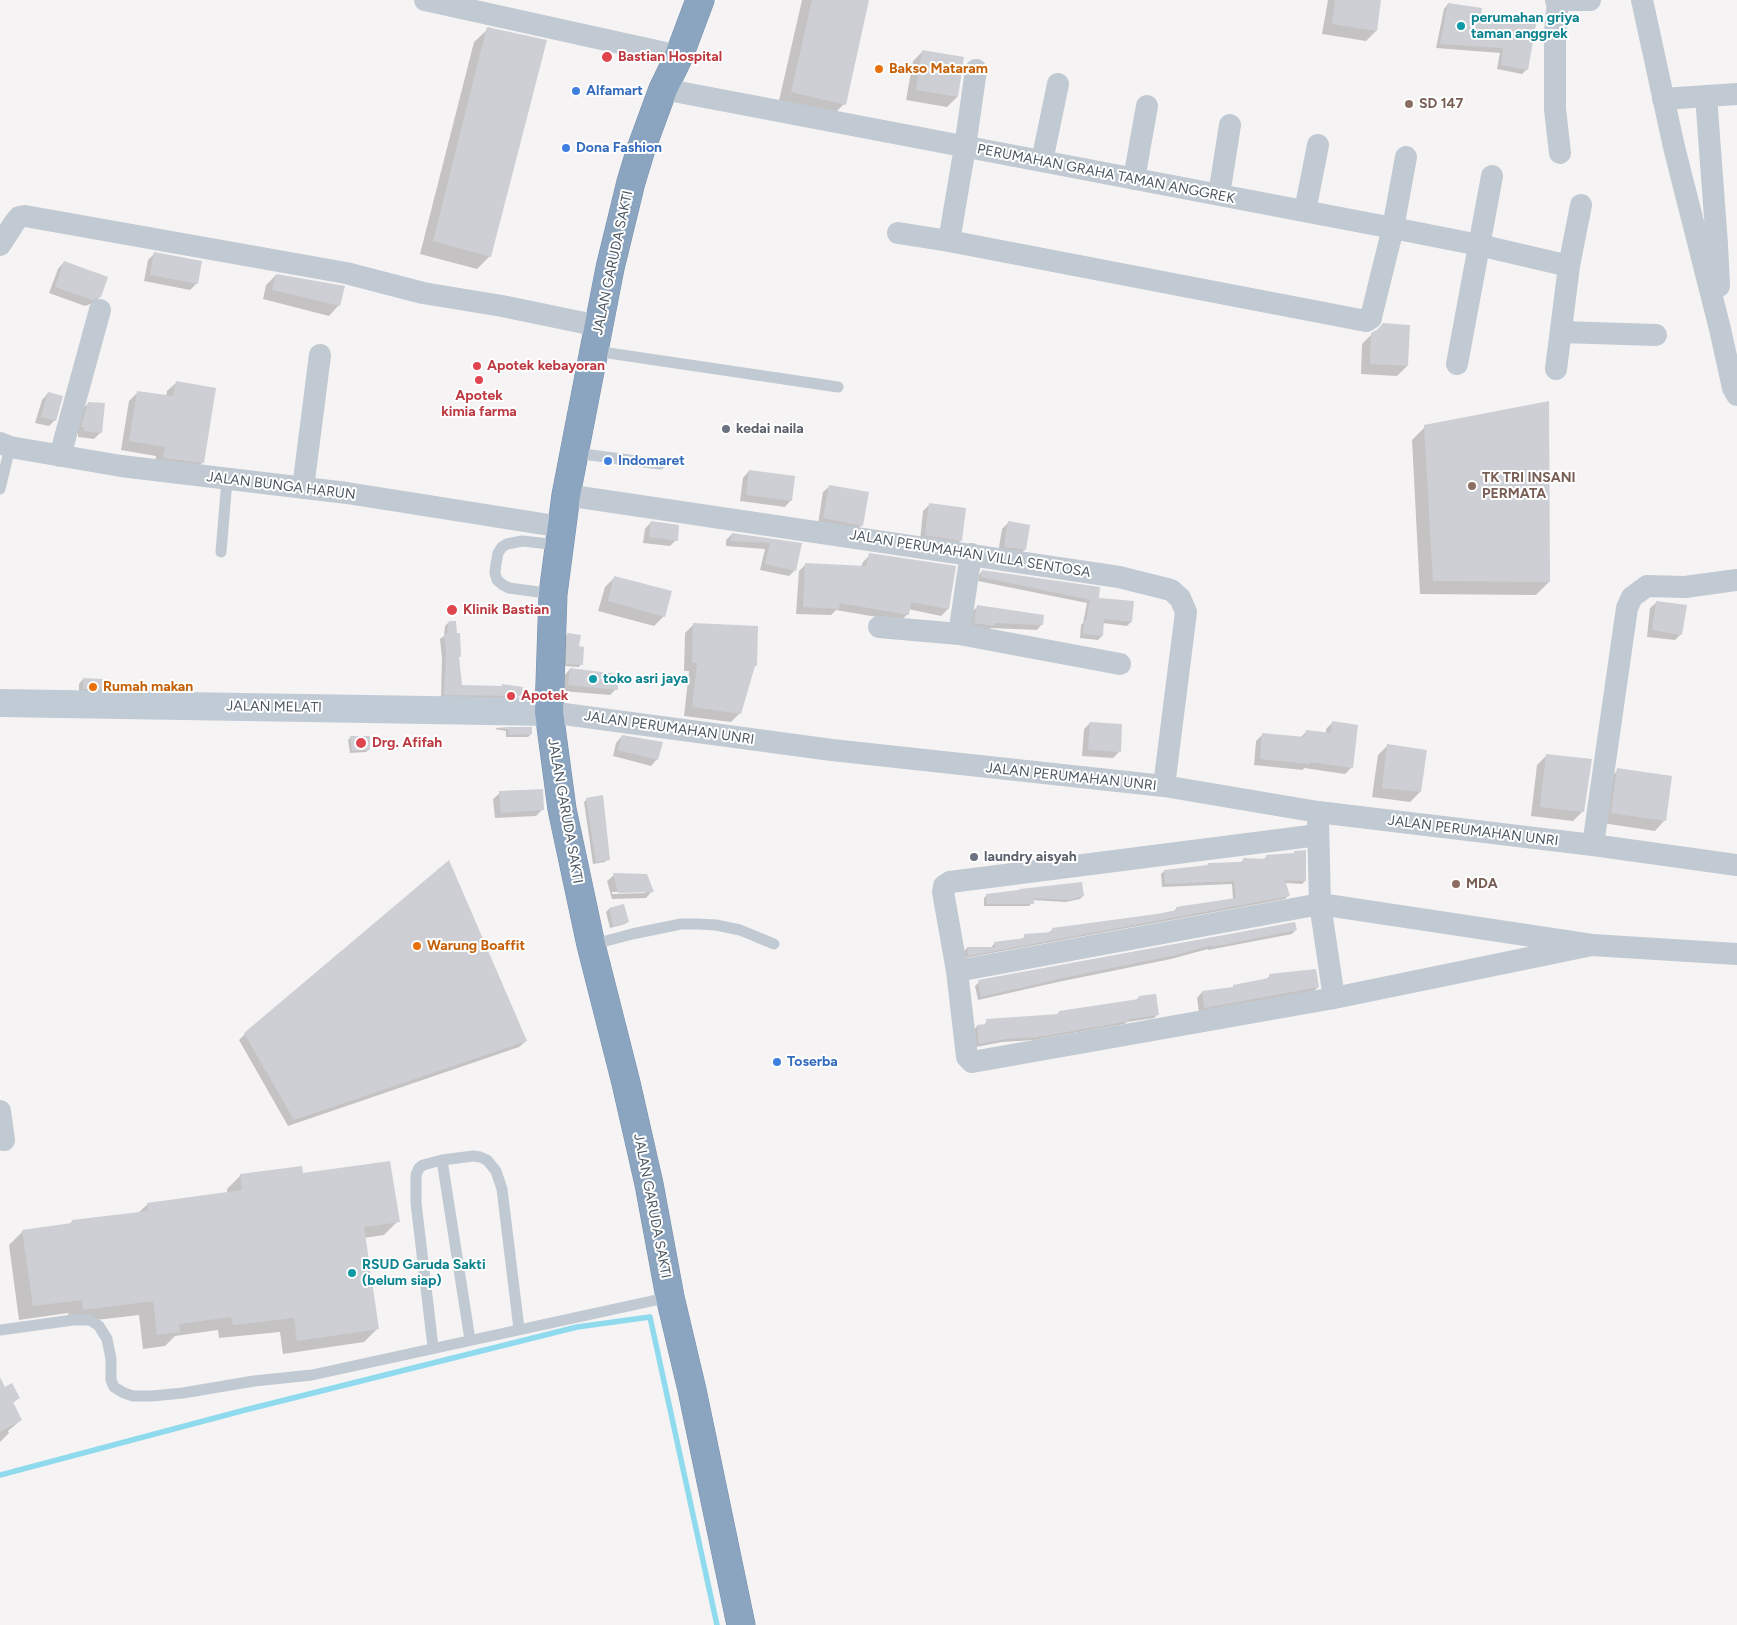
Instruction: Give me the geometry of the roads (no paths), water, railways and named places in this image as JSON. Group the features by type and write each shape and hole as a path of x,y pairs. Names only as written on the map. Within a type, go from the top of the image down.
{"highway":[{"name":"JALAN GARUDA SAKTI","path":"700,0 679,56 663,89 631,182 610,268 566,495 553,594 549,712 562,809 591,945 640,1147 741,1625"}],"main road":[{"name":"JALAN MELATI","path":"0,703 549,712"}],"street":[{"path":"425,0 679,56"},
{"path":"1560,153 1555,101 1557,0 1590,0"},
{"path":"1642,0 1663,99 1733,388 1737,395"},
{"path":"949,241 976,70"},
{"path":"1042,161 1058,84"},
{"name":"PERUMAHAN GRAHA TAMAN ANGGREK","path":"663,89 1306,211 1479,245 1559,264"},
{"path":"1663,99 1737,94"},
{"path":"1706,96 1717,244 1720,329"},
{"path":"1134,178 1147,106"},
{"path":"1219,195 1230,125"},
{"path":"1306,211 1318,144"},
{"path":"898,233 949,241 1366,321 1371,318 1393,228 1406,157"},
{"path":"1458,364 1492,176"},
{"path":"1556,369 1561,332 1559,264 1581,205"},
{"path":"0,245 14,222 19,217 25,216 346,274 423,293 502,306 597,339"},
{"path":"60,456 100,310"},
{"path":"1561,332 1656,335"},
{"path":"303,488 320,355"},
{"name":"JALAN BUNGA HARUN","path":"5,445 121,466 347,493 561,536"},
{"name":"JALAN PERUMAHAN VILLA SENTOSA","path":"566,495 1119,577 1171,590 1180,598 1186,612 1164,786"},
{"path":"959,634 971,554"},
{"path":"1593,845 1627,608 1632,597 1647,586 1686,587 1737,580"},
{"path":"878,627 959,634 1120,664"},
{"name":"JALAN PERUMAHAN UNRI","path":"549,712 842,751 1164,786 1318,812 1593,845 1737,865"},
{"path":"1318,812 1320,904 1334,998"},
{"path":"1318,835 950,882 944,886 944,892 967,1057 972,1062 1334,998 1592,945"},
{"path":"956,971 1320,904 1592,945 1737,954"},
{"path":"0,1111 4,1140"}],"lane":[{"path":"597,339 838,387"},
{"path":"0,489 5,445"},
{"path":"575,453 660,464"},
{"path":"221,552 227,480"},
{"path":"553,594 509,588 503,585 497,580 495,574 496,564 498,553 507,544 561,536"},
{"path":"591,945 681,924 716,925 740,930 774,944"},
{"path":"433,1347 416,1203 416,1175 418,1168 423,1165 442,1160 473,1156 480,1157 488,1160 496,1171 502,1189 519,1330"},
{"path":"442,1160 470,1340"},
{"path":"0,1330 73,1320 90,1320 96,1323 110,1347 113,1385 124,1393 141,1396 183,1393 254,1381 312,1375 670,1296"}],"waterway":[{"path":"0,1475 245,1410 577,1327 650,1317 717,1625"}],"place":[{"name":"perumahan griya taman anggrek","path":"1461,26"},
{"name":"Bastian Hospital","path":"607,57"},
{"name":"Bakso Mataram","path":"879,69"},
{"name":"Alfamart","path":"576,91"},
{"name":"SD 147","path":"1409,104"},
{"name":"Dona Fashion","path":"566,148"},
{"name":"Apotek kebayoran","path":"477,366"},
{"name":"Apotek kimia farma","path":"479,380"},
{"name":"kedai naila","path":"726,429"},
{"name":"Indomaret","path":"608,461"},
{"name":"TK TRI INSANI PERMATA","path":"1472,486"},
{"name":"Klinik Bastian","path":"452,610"},
{"name":"toko asri jaya","path":"593,679"},
{"name":"Rumah makan","path":"93,687"},
{"name":"Apotek","path":"511,696"},
{"name":"Drg. Afifah","path":"361,743"},
{"name":"laundry aisyah","path":"974,857"},
{"name":"MDA","path":"1456,884"},
{"name":"Warung Boaffit","path":"417,946"},
{"name":"Toserba","path":"777,1062"},
{"name":"RSUD Garuda Sakti (belum siap)","path":"352,1273"}]}
